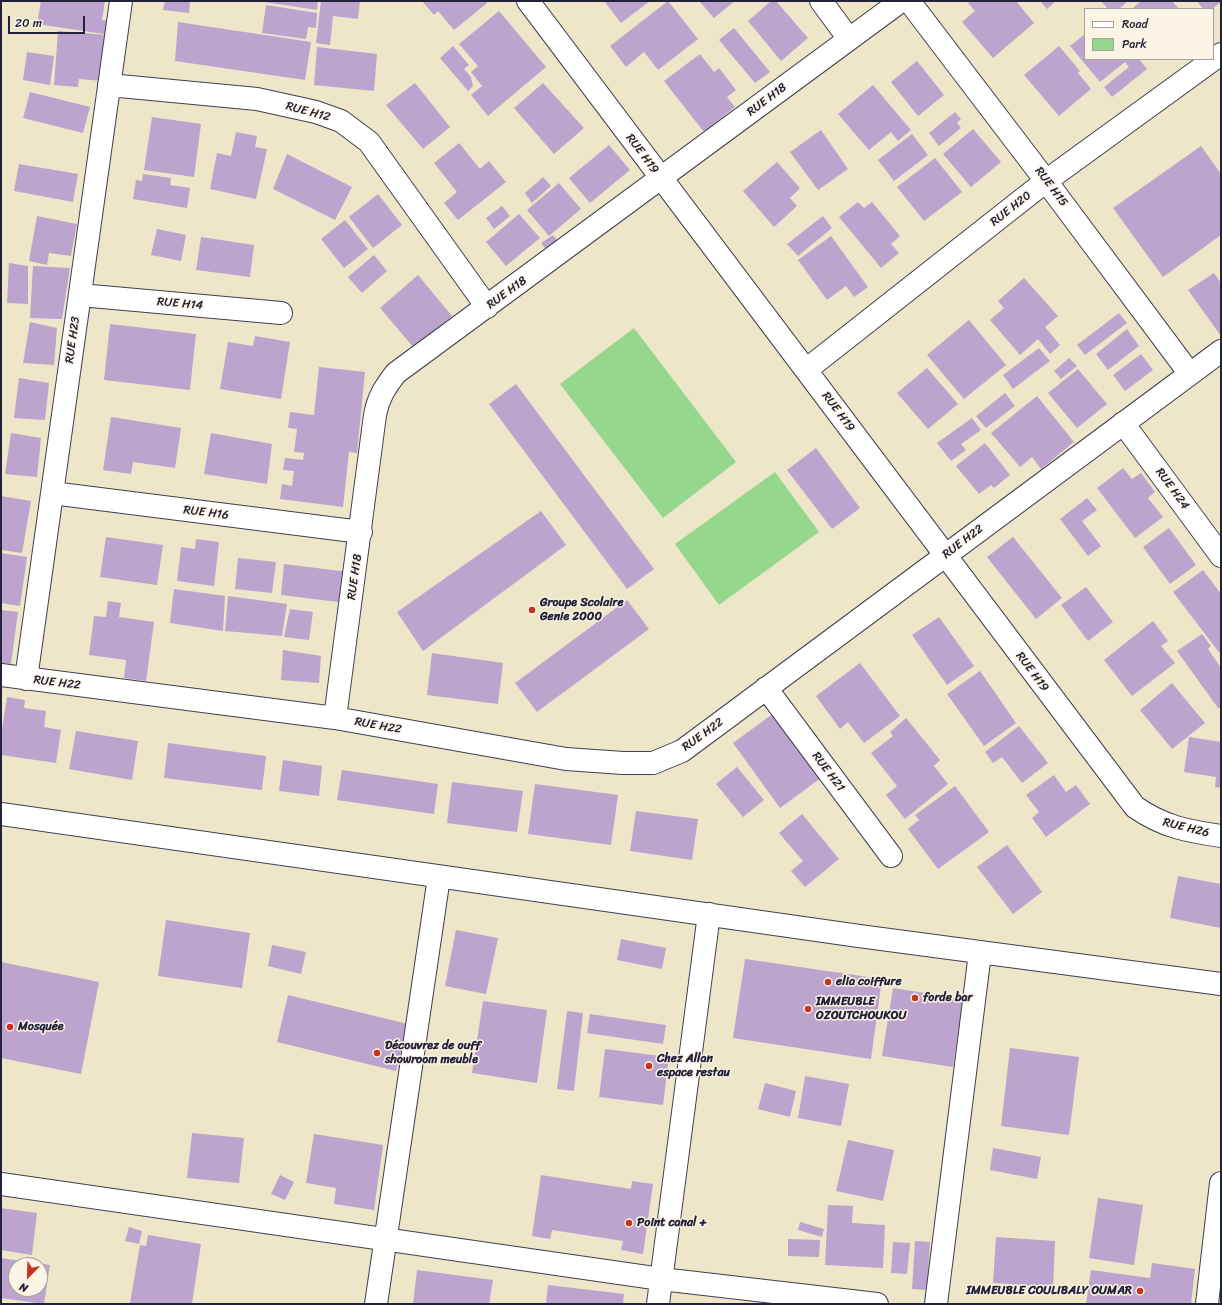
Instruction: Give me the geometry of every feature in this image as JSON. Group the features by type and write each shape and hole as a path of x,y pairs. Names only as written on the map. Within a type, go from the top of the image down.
{"street":[{"name":"RUE H23","path":"26,679 121,1"},
{"name":"RUE H19","path":"528,1 1125,795 1135,807 1152,819"},
{"path":"821,1 849,39"},
{"name":"RUE H18","path":"335,718 361,532 375,415 378,400 385,386 396,373 901,1"},
{"name":"RUE H15","path":"909,1 1190,374"},
{"name":"RUE H20","path":"806,370 1046,181 1213,60"},
{"name":"RUE H12","path":"109,85 257,99 316,112 341,121 369,142 487,307"},
{"name":"RUE H14","path":"80,296 281,313"},
{"name":"RUE H22","path":"1,675 335,718 566,759 624,763 653,763 682,751 1221,351"},
{"name":"RUE H24","path":"1123,423 1221,556"},
{"name":"RUE H16","path":"52,493 361,532"},
{"name":"RUE H21","path":"766,688 891,856"},
{"path":"1,814 980,953 1221,984"},
{"name":"RUE H26","path":"1152,819 1171,827 1221,836"},
{"path":"376,1304 439,876"},
{"path":"658,1304 709,914"},
{"path":"936,1304 980,953"},
{"path":"1207,1304 1221,1183"},
{"path":"1,1184 386,1238 661,1279 877,1304"}],"green space":[{"path":"634,328 736,462 663,518 560,384"},
{"path":"775,472 819,532 719,605 675,544"}],"building":[{"path":"41,1 105,1 102,20 113,22 111,35 37,24"},
{"path":"165,1 190,1 189,13 163,10"},
{"path":"258,1 318,1 317,10"},
{"path":"321,1 360,1 358,19 333,16 330,45 316,43"},
{"path":"422,1 485,1 487,3 454,30 438,11 434,15"},
{"path":"604,1 650,1 621,23"},
{"path":"668,1 698,39 658,70 644,52 626,67 610,46"},
{"path":"699,1 735,1 714,18"},
{"path":"771,1 776,1 808,38 781,61 748,21"},
{"path":"971,1 1016,1 1034,23 993,58 962,22 975,11 968,3"},
{"path":"1040,1 1056,1 1047,9"},
{"path":"1101,1 1128,1 1120,8 1107,8"},
{"path":"1141,1 1172,1 1178,8 1133,8"},
{"path":"1197,1 1221,1 1213,8 1202,8"},
{"path":"266,5 317,13 316,28 308,27 306,39 262,33"},
{"path":"499,11 546,67 488,116 471,95 482,86 471,72 478,66 459,44"},
{"path":"178,22 311,42 305,80 175,61"},
{"path":"734,28 770,72 755,83 719,40"},
{"path":"58,31 107,35 103,81 79,79 78,87 54,85"},
{"path":"1084,35 1084,60 1140,60 1147,69 1112,97 1104,87 1129,67 1125,62 1100,82 1070,46"},
{"path":"453,46 469,65 464,69 471,77 473,86 468,91 440,58"},
{"path":"1059,46 1080,71 1078,73 1091,89 1059,116 1024,75"},
{"path":"317,47 377,54 374,91 314,85"},
{"path":"27,52 54,56 50,85 23,80"},
{"path":"700,54 714,72 719,68 736,90 727,97 735,107 704,132 664,81"},
{"path":"917,61 944,95 918,116 891,82"},
{"path":"415,83 450,127 423,149 386,105"},
{"path":"543,83 584,128 554,154 514,108"},
{"path":"873,85 911,130 898,141 891,132 869,150 838,114"},
{"path":"30,92 90,107 83,133 23,118"},
{"path":"955,112 961,119 957,123 961,128 939,146 929,133"},
{"path":"152,117 201,124 194,177 144,170"},
{"path":"973,129 1001,162 971,187 943,154"},
{"path":"821,130 848,169 818,190 790,152"},
{"path":"236,132 257,136 255,147 267,149 256,199 210,189 217,153 231,156"},
{"path":"912,134 928,155 894,181 878,160"},
{"path":"459,143 480,169 489,161 506,182 458,220 444,203 457,192 434,163"},
{"path":"609,145 630,170 590,203 569,178"},
{"path":"1201,146 1221,174 1221,235 1163,277 1113,208"},
{"path":"287,154 352,187 335,220 273,189"},
{"path":"935,158 962,192 924,221 897,187"},
{"path":"777,162 800,188 790,198 797,206 774,227 743,191"},
{"path":"19,164 78,174 73,202 14,191"},
{"path":"143,174 171,178 170,185 190,188 187,208 133,199 136,180 142,181"},
{"path":"543,177 551,186 532,203 525,193"},
{"path":"559,183 581,209 549,236 527,210"},
{"path":"378,194 402,225 373,248 349,217"},
{"path":"858,202 864,208 872,202 900,236 891,244 899,253 881,268 839,217"},
{"path":"502,206 510,216 494,229 486,218"},
{"path":"519,214 540,238 506,266 486,242"},
{"path":"37,216 77,224 71,256 49,253 47,265 29,261"},
{"path":"823,216 832,228 798,256 787,244"},
{"path":"345,220 368,249 344,268 321,239"},
{"path":"157,229 186,235 181,261 151,255"},
{"path":"553,235 563,247 551,256 541,243"},
{"path":"831,236 868,287 854,297 846,286 827,300 798,260"},
{"path":"201,237 254,245 250,277 196,270"},
{"path":"374,255 387,271 362,293 348,277"},
{"path":"9,263 28,266 28,304 7,303"},
{"path":"33,266 70,268 62,319 30,318"},
{"path":"1214,273 1221,283 1221,336 1188,290"},
{"path":"418,275 452,316 414,348 380,308"},
{"path":"1024,278 1058,316 1045,327 1060,345 1050,354 1038,339 1020,355 990,320 1004,308 998,301"},
{"path":"1119,313 1127,323 1085,355 1077,345"},
{"path":"969,320 1006,365 964,399 927,355"},
{"path":"30,322 57,328 54,365 23,363"},
{"path":"110,324 196,334 190,390 104,380"},
{"path":"1127,329 1139,346 1108,370 1096,354"},
{"path":"255,336 290,342 281,399 220,389 228,342 253,346"},
{"path":"1039,348 1050,361 1013,389 1003,375"},
{"path":"1141,354 1153,370 1125,391 1113,375"},
{"path":"1069,358 1077,366 1061,379 1054,371"},
{"path":"319,367 365,372 357,453 349,452 343,507 280,499 282,484 292,486 294,471 283,470 285,458 303,460 304,453 294,452 297,429 288,428 290,412 314,415"},
{"path":"927,368 958,404 928,429 897,393"},
{"path":"1078,369 1107,404 1077,428 1048,393"},
{"path":"19,378 49,383 45,420 14,418"},
{"path":"516,384 654,569 627,589 489,404"},
{"path":"1005,393 1015,406 986,428 976,416"},
{"path":"1037,396 1074,442 1041,469 1032,457 1020,467 991,433"},
{"path":"111,417 181,428 175,468 133,462 131,474 103,470"},
{"path":"972,418 981,430 961,444 966,450 951,461 937,443"},
{"path":"11,433 41,438 37,477 5,474"},
{"path":"211,433 272,444 267,484 204,474"},
{"path":"985,443 1010,475 994,488 991,485 979,494 956,466"},
{"path":"816,448 860,508 832,529 787,470"},
{"path":"1123,468 1132,479 1141,473 1155,492 1148,498 1163,517 1135,538 1097,488"},
{"path":"1,496 31,501 22,553 1,550"},
{"path":"1087,498 1097,510 1082,521 1101,546 1088,556 1060,519"},
{"path":"541,511 566,545 423,651 397,612"},
{"path":"1169,528 1196,565 1170,584 1143,547"},
{"path":"106,537 163,545 157,585 100,577"},
{"path":"1013,537 1062,598 1036,619 987,557"},
{"path":"196,539 219,542 214,586 177,581 181,547 195,549"},
{"path":"1,553 27,557 20,606 1,603"},
{"path":"238,558 276,562 272,593 235,589"},
{"path":"284,564 349,572 346,603 281,595"},
{"path":"1203,570 1221,594 1221,655 1173,592"},
{"path":"1086,587 1113,622 1088,641 1061,605"},
{"path":"174,589 225,596 223,631 170,623"},
{"path":"228,596 287,604 282,636 225,631"},
{"path":"627,600 649,629 537,712 515,683"},
{"path":"108,601 121,603 119,617 154,622 146,681 124,678 126,660 89,655 94,616 106,617"},
{"path":"290,609 313,612 309,640 284,637"},
{"path":"1,610 18,612 11,664 1,663"},
{"path":"939,617 974,666 947,685 912,635"},
{"path":"1153,621 1168,641 1161,646 1175,663 1132,696 1104,660"},
{"path":"1202,634 1211,646 1208,649 1221,668 1221,708 1218,708 1177,651"},
{"path":"283,650 321,656 319,683 281,680"},
{"path":"432,653 503,663 498,704 427,695"},
{"path":"860,663 900,716 864,743 848,722 840,729 816,696"},
{"path":"980,671 1016,723 984,746 947,694"},
{"path":"1172,683 1205,723 1172,749 1140,710"},
{"path":"7,697 25,700 24,708 46,711 44,727 61,730 56,763 1,755 1,736"},
{"path":"774,713 821,778 780,808 733,743"},
{"path":"906,718 940,760 934,766 948,784 905,819 886,795 897,786 871,753 893,736 890,732"},
{"path":"1019,726 1048,763 1022,783 1002,757 993,763 985,752"},
{"path":"76,731 138,741 132,780 69,769"},
{"path":"1189,737 1221,742 1221,788 1215,787 1216,777 1184,772"},
{"path":"168,743 266,756 262,790 164,778"},
{"path":"283,760 322,766 319,796 279,791"},
{"path":"737,767 764,800 743,817 716,784"},
{"path":"342,770 438,784 434,814 337,800"},
{"path":"1054,775 1066,792 1076,785 1090,804 1046,837 1032,818 1039,812 1026,795"},
{"path":"452,782 523,791 517,832 447,823"},
{"path":"535,784 618,795 611,845 528,834"},
{"path":"955,786 989,832 938,869 908,829 919,820 915,815"},
{"path":"636,811 698,819 692,860 630,851"},
{"path":"802,814 839,859 805,887 791,871 803,861 779,833"},
{"path":"1007,845 1042,892 1013,914 977,867"},
{"path":"1178,876 1221,884 1221,928 1170,918"},
{"path":"166,920 250,933 242,988 158,976"},
{"path":"456,930 498,938 486,994 445,986"},
{"path":"621,939 666,948 662,969 617,960"},
{"path":"272,945 306,952 301,974 268,966"},
{"name":"IMMEUBLE OZOUTCHOUKOU","path":"745,959 882,979 871,1059 733,1038"},
{"path":"1,962 99,982 81,1074 1,1058"},
{"path":"893,988 963,999 953,1067 882,1056"},
{"path":"288,995 408,1024 396,1071 277,1042"},
{"path":"483,1001 547,1010 537,1083 472,1073"},
{"path":"567,1011 583,1013 574,1091 557,1089"},
{"path":"590,1014 666,1025 663,1044 587,1033"},
{"path":"1010,1048 1079,1057 1069,1135 1001,1126"},
{"path":"605,1049 669,1057 663,1105 599,1097"},
{"path":"805,1076 849,1084 841,1126 798,1118"},
{"path":"765,1083 796,1091 790,1117 758,1109"},
{"path":"192,1133 244,1138 239,1183 187,1178"},
{"path":"314,1134 383,1145 374,1210 334,1204 336,1188 306,1183"},
{"path":"848,1140 894,1150 883,1201 836,1191"},
{"path":"993,1148 1041,1157 1037,1179 990,1170"},
{"path":"280,1175 294,1182 285,1200 271,1194"},
{"path":"541,1175 631,1189 632,1181 653,1184 643,1254 621,1250 623,1241 552,1230 550,1239 532,1236"},
{"path":"1098,1198 1143,1205 1134,1265 1089,1258"},
{"path":"828,1205 853,1206 852,1223 885,1225 883,1268 825,1265"},
{"path":"1,1208 37,1213 32,1255 1,1250"},
{"path":"800,1222 824,1229 822,1237 798,1230"},
{"path":"129,1227 142,1231 139,1244 125,1241"},
{"path":"148,1235 201,1244 192,1304 130,1303 140,1245 146,1246"},
{"path":"996,1237 1055,1241 1053,1287 993,1283"},
{"path":"788,1239 820,1240 819,1257 788,1256"},
{"path":"915,1241 930,1242 927,1290 912,1289"},
{"path":"893,1242 910,1243 907,1274 891,1273"},
{"path":"1,1258 8,1259 8,1297 45,1297 44,1304 1,1298"},
{"name":"IMMEUBLE COULIBALY OUMAR","path":"1152,1263 1195,1269 1191,1304 1086,1304 1091,1270 1150,1278"},
{"path":"48,1265 50,1265 48,1278"},
{"path":"417,1270 493,1280 489,1304 413,1304"},
{"path":"548,1285 624,1294 623,1304 546,1304"}],"place":[{"name":"Groupe Scolaire Genie 2000","path":"532,610"},
{"name":"elia coiffure","path":"828,982"},
{"name":"forde bar","path":"915,998"},
{"name":"IMMEUBLE OZOUTCHOUKOU","path":"808,1009"},
{"name":"Mosquée","path":"10,1027"},
{"name":"Découvrez de ouff showroom meuble","path":"377,1053"},
{"name":"Chez Allan espace restau","path":"649,1066"},
{"name":"Point canal +","path":"629,1223"},
{"name":"IMMEUBLE COULIBALY OUMAR","path":"1140,1291"}]}
